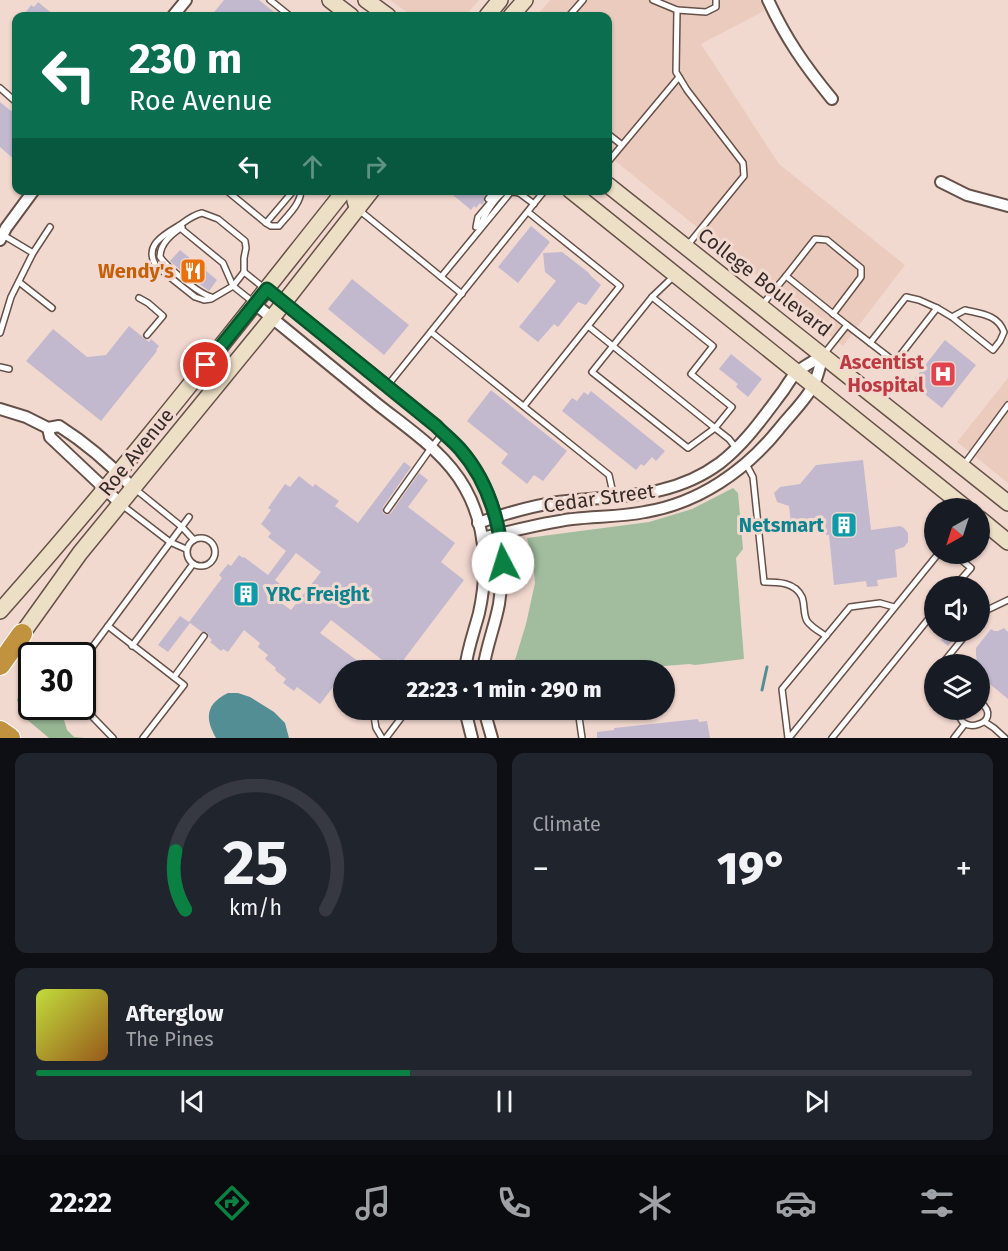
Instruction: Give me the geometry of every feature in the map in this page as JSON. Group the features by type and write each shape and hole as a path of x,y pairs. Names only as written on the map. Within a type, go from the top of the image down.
{"highway":[{"path":"0,664 22,634"}],"main road":[{"path":"330,0 344,12"},
{"path":"366,0 382,12"},
{"path":"490,12 500,0"},
{"path":"514,12 525,0"},
{"name":"College Boulevard","path":"612,188 1008,502"},
{"name":"Roe Avenue","path":"0,611 105,488 255,304 337,195"},
{"path":"338,234 338,220 344,213 340,195"},
{"path":"355,195 354,201 358,209"},
{"name":"Roe Avenue","path":"0,654 22,634 80,553 272,318 368,195"},
{"path":"576,195 954,498"},
{"path":"990,528 1008,543"}],"street":[{"path":"176,12 186,0"},
{"path":"768,0 790,44 832,99"},
{"path":"942,182 967,195 1008,206"},
{"path":"1,237 30,195"},
{"path":"267,289 443,433 460,449 476,471 488,493 500,533 503,563 499,605 485,654 486,660"},
{"path":"255,304 430,448 448,465 464,487 474,508 482,538 484,559 483,594 466,660"},
{"name":"Cedar Street","path":"478,523 555,503 658,492 693,480 720,463 736,449 797,372 823,356"},
{"name":"Cedar Street","path":"482,538 572,519 645,513 690,499 713,488 765,447 813,385 823,356"},
{"path":"375,402 387,386"},
{"path":"0,409 26,417 48,428 59,426 118,472 133,488"},
{"path":"48,428 51,437 121,504"},
{"path":"736,449 746,464"},
{"path":"468,720 472,738"},
{"path":"487,720 492,738"}],"lane":[{"path":"270,0 285,12"},
{"path":"573,12 583,0"},
{"path":"653,0 677,10 706,12 716,7 716,0"},
{"path":"677,10 676,72 687,90 743,163 744,176 686,247"},
{"path":"612,157 679,77"},
{"path":"0,88 12,98"},
{"path":"612,137 622,146"},
{"path":"232,195 271,226 279,226 298,203 301,195"},
{"path":"267,223 290,195"},
{"path":"475,234 473,227 475,216 491,195"},
{"path":"475,234 478,217 496,195"},
{"path":"475,234 484,217 501,195"},
{"path":"441,277 508,195"},
{"path":"523,195 534,204"},
{"path":"387,386 541,195"},
{"path":"358,209 462,294"},
{"path":"524,406 620,286 528,212"},
{"path":"202,213 218,219 244,241 246,248 244,272 233,286 204,300 195,297 156,266 151,254 154,247 164,233 179,227 196,214 202,213"},
{"path":"0,333 10,297 33,253 50,227"},
{"path":"179,227 223,263 233,286 255,304"},
{"path":"1,237 33,253"},
{"path":"761,306 815,239 827,240 861,268 861,277 833,314"},
{"path":"244,272 267,289"},
{"path":"652,297 713,346 691,375 732,407 716,428 688,448 592,372 652,297 675,274"},
{"path":"786,276 895,362 937,308"},
{"path":"19,282 52,308"},
{"path":"870,344 906,297 919,300 952,317 993,350 1004,332 1001,323 987,315 965,310 952,317"},
{"path":"139,298 163,316 147,335"},
{"path":"588,326 716,428 729,439 736,449"},
{"path":"823,356 847,326"},
{"path":"431,332 609,475 614,498"},
{"path":"0,367 9,369"},
{"path":"963,466 1008,405"},
{"path":"387,510 443,433"},
{"path":"746,464 753,477 764,582 779,582 795,589 802,597 808,622 825,636"},
{"path":"133,488 182,527 194,540"},
{"path":"121,504 170,542 186,549"},
{"path":"96,642 189,517"},
{"path":"200,538 209,540 215,548 212,562 208,565 199,567 188,559 186,549 194,540 200,538"},
{"path":"132,646 193,564"},
{"path":"788,738 930,564"},
{"path":"964,576 971,568 966,564"},
{"path":"990,609 1008,600"},
{"path":"788,738 782,689 850,607 880,603 894,607"},
{"path":"832,738 924,624"},
{"path":"108,626 184,685 143,738"},
{"path":"174,677 204,636"},
{"path":"950,654 960,642"},
{"path":"95,720 113,738"},
{"path":"375,720 376,728 384,738 399,720"},
{"path":"579,720 582,738"},
{"path":"961,720 969,728 979,727 985,722 1005,738"},
{"path":"954,738 964,725"}],"shaded area":[{"path":"390,0 479,0 468,12 406,12"},
{"path":"550,0 760,0 764,11 701,44 779,164 905,265 843,346 612,158 612,12 540,12"},
{"path":"1008,378 1008,483 957,442"}],"green space":[{"path":"733,488 738,493 743,549 736,558 744,659 675,665 675,660 515,660 535,583 527,538 649,522 692,509"},
{"path":"28,720 64,720 67,730 74,737 85,738 49,738"}],"water":[{"path":"228,693 250,697 274,712 285,723 289,738 216,738 210,724 209,712 220,697"}],"building":[{"path":"224,0 259,0 274,12 214,12"},
{"path":"38,2 50,12 26,12 31,5 34,7"},
{"path":"0,102 12,110 12,158 0,147"},
{"path":"453,195 485,195 482,205 480,203 471,210"},
{"path":"531,226 550,242 518,283 498,267"},
{"name":"Wendy's","path":"180,250 197,264 199,262 207,268 205,270 217,280 209,291 170,261"},
{"path":"562,252 601,285 586,305 578,302 558,327 554,324 538,342 519,327 556,281 545,272 543,253"},
{"path":"352,279 409,325 384,355 328,309"},
{"path":"129,326 149,342 151,339 159,346 101,421 26,361 53,329 87,357 106,355"},
{"name":"Ascentist Hospital","path":"945,340 976,365 942,408 911,383"},
{"path":"731,354 762,379 748,397 736,387 738,384 719,369"},
{"path":"491,390 567,451 543,481 534,475 527,484 501,463 508,454 467,421"},
{"path":"591,391 665,451 656,461 652,457 644,466 641,464 636,470 562,411 572,398 577,401 584,392 588,395"},
{"name":"Netsmart","path":"863,460 871,530 900,526 908,533 908,542 904,547 895,550 897,577 877,580 878,586 867,587 866,581 834,585 829,535 826,535 825,520 791,523 789,506 777,502 774,493 780,487 800,484 816,465"},
{"path":"404,462 411,467 383,507 383,513 387,515 391,513 419,473 428,480 408,507 455,543 441,562 464,580 404,660 382,660 331,620 320,633 356,660 333,660 333,687 320,704 297,687 294,691 283,683 286,679 265,659 268,655 258,647 260,643 244,630 228,652 223,649 221,651 210,642 212,640 207,632 202,632 190,623 168,652 158,645 180,616 189,622 222,578 219,575 228,564 231,566 239,555 268,575 286,551 268,537 271,533 261,524 271,510 268,508 285,484 290,487 299,476 313,487 315,484 339,501 335,506 358,523","holes":["296,553 321,572 291,610 277,600 285,588 275,580"]},
{"path":"1004,628 1008,632 1008,699 990,684 990,654 976,654 976,648 981,642 990,642 991,629 998,631"},
{"path":"698,719 699,722 707,721 710,738 597,738 597,732 614,730 614,728"}],"waterway":[{"path":"762,690 767,667"}],"place":[{"name":"Wendy's","path":"193,271"},
{"name":"Ascentist Hospital","path":"943,374"},
{"name":"Netsmart","path":"844,525"},
{"name":"YRC Freight","path":"246,594"}],"route":[{"path":"206,365 267,289 436,426 460,449 488,493 500,533 503,563"}]}
